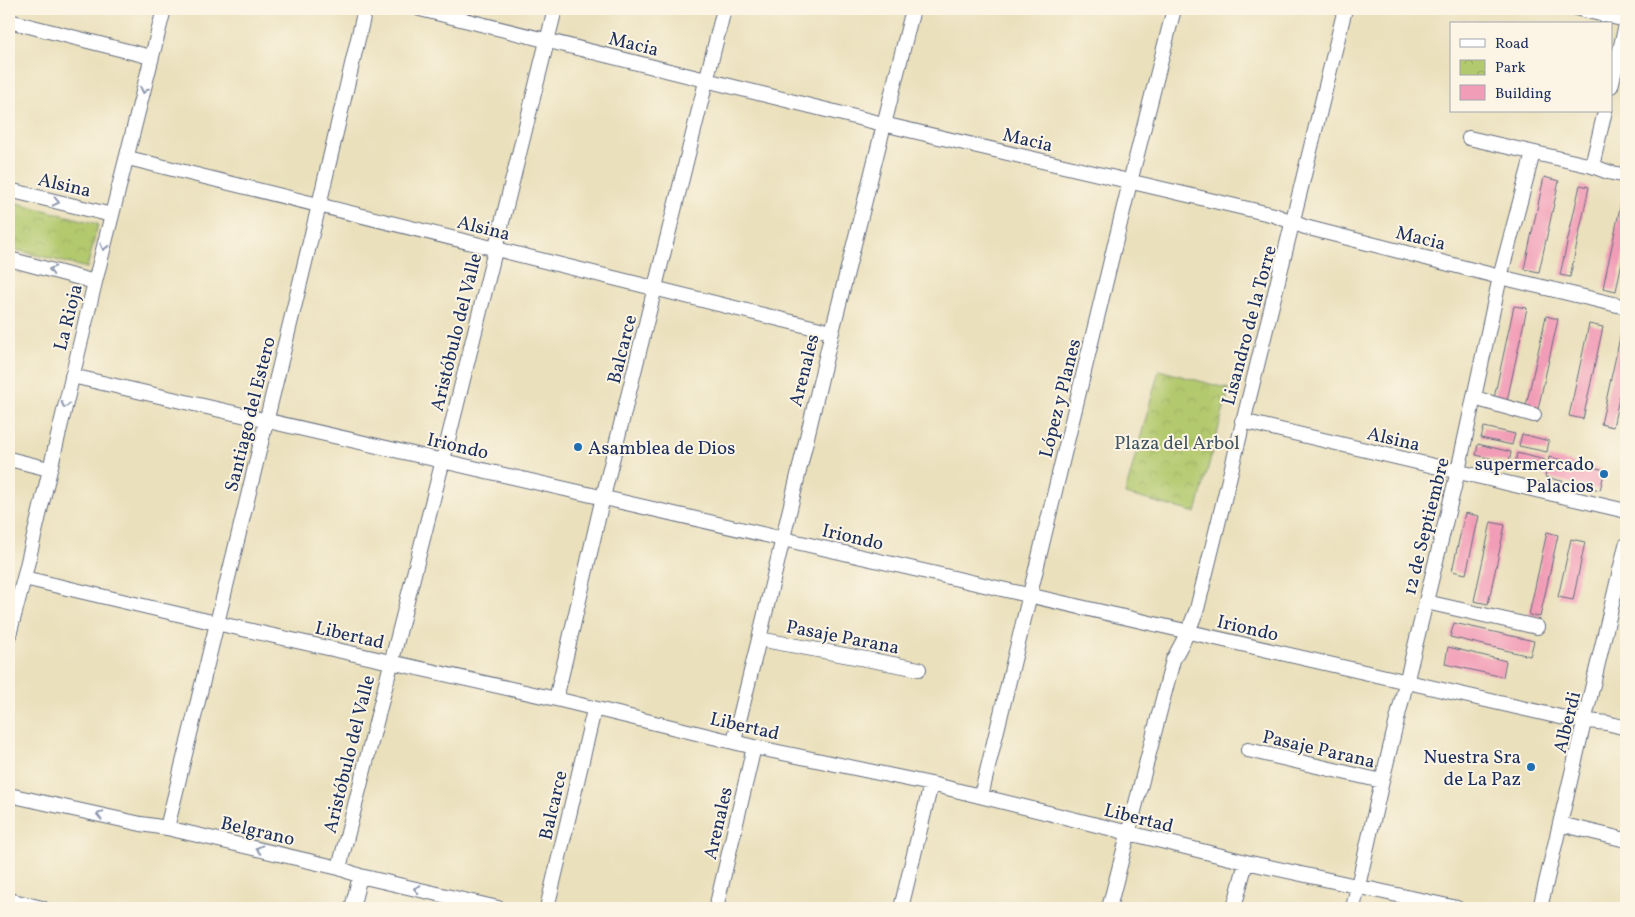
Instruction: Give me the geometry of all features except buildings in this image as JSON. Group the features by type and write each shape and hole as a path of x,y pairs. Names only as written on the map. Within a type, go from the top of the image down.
{"street":[{"name":"La Rioja","path":"9,635 164,9"},
{"name":"Santiago del Estero","path":"167,828 267,421 365,9"},
{"name":"Macia","path":"420,9 883,124 1274,215 1293,223 1500,277 1626,307"},
{"name":"Aristóbulo del Valle","path":"339,868 555,9"},
{"name":"Balcarce","path":"556,699 724,9"},
{"name":"Arenales","path":"734,741 760,639 832,332 913,9"},
{"name":"López y Planes","path":"981,796 1130,182 1174,9"},
{"name":"Lisandro de la Torre","path":"1109,908 1173,660 1188,632 1197,609 1345,9"},
{"path":"1579,9 1626,20"},
{"path":"9,22 151,57"},
{"path":"1612,82 1626,25"},
{"path":"1592,166 1605,112"},
{"path":"1469,138 1592,166 1626,176"},
{"name":"12 de Septiembre","path":"1352,908 1458,472 1500,277 1533,153"},
{"name":"Alsina","path":"128,158 832,332"},
{"name":"Alsina","path":"9,190 112,215"},
{"path":"9,259 95,282"},
{"name":"Iriondo","path":"72,376 1569,719 1607,723 1626,728"},
{"path":"1474,398 1534,415"},
{"name":"Alsina","path":"1242,421 1626,511"},
{"path":"9,459 49,469"},
{"name":"Alberdi","path":"1540,908 1626,544"},
{"name":"Libertad","path":"24,578 556,699 594,710 754,747 931,784 1246,862 1457,908"},
{"path":"1426,602 1537,627"},
{"name":"Pasaje Parana","path":"760,639 919,669"},
{"name":"Balcarce","path":"547,908 594,710"},
{"name":"Arenales","path":"716,908 754,747"},
{"name":"Pasaje Parana","path":"1248,750 1382,781"},
{"path":"901,908 931,784"},
{"name":"Belgrano","path":"9,795 167,828 339,868 360,876 498,908"},
{"path":"1560,824 1626,840"},
{"path":"1234,908 1246,862"},
{"path":"352,908 360,876"},
{"path":"9,900 42,908"}],"green space":[{"path":"9,201 98,224 87,268 9,248"},
{"name":"Plaza del Arbol","path":"1159,370 1229,389 1196,513 1125,494"}],"place":[{"name":"Asamblea de Dios","path":"578,447"},
{"name":"supermercado Palacios","path":"1604,474"},
{"name":"Nuestra Sra de La Paz","path":"1531,767"}]}
